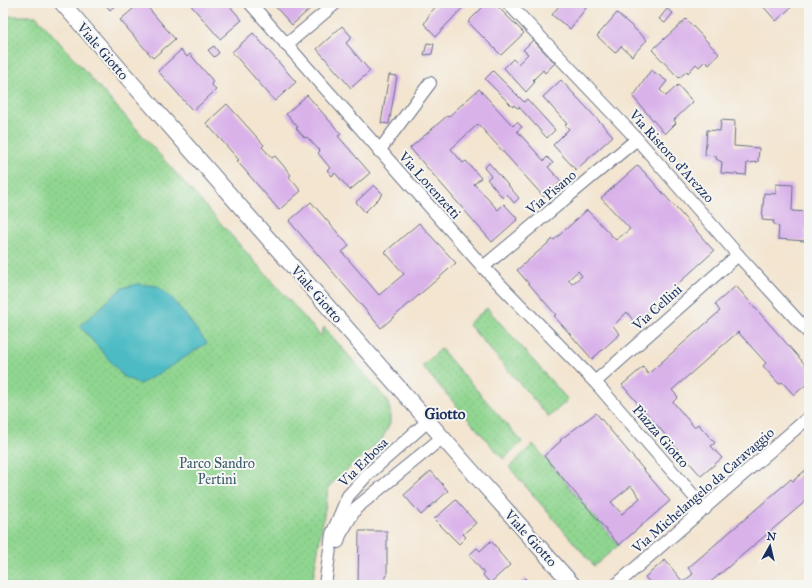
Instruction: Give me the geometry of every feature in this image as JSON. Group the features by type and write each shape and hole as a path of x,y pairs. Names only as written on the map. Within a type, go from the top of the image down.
{"street":[{"name":"Viale Giotto","path":"62,3 573,585"},
{"name":"Via Lorenzetti","path":"250,3 379,151 484,268 595,382"},
{"path":"286,44 336,3"},
{"name":"Via Ristoro d'Arezzo","path":"508,3 637,139 738,255 809,333"},
{"path":"379,151 430,84"},
{"name":"Via Pisano","path":"484,268 637,139"},
{"name":"Via Cellini","path":"595,382 738,255"},
{"name":"Piazza Giotto","path":"595,382 705,509"},
{"name":"Via Michelangelo da Caravaggio","path":"616,585 809,417"},
{"name":"Via Erbosa","path":"325,583 332,534 348,496 367,475 428,421"},
{"name":"Via Erbosa","path":"325,583 340,535 356,508 443,437"}],"green space":[{"name":"Parco Sandro Pertini","path":"3,16 36,16 321,336 324,327 387,400 390,410 390,424 382,439 329,486 312,585 3,585","holes":["103,306 124,377 81,325"]},
{"path":"487,308 568,400 549,417 468,324"},
{"path":"441,349 522,442 503,459 422,366"},
{"path":"533,444 619,545 594,566 509,467"}],"water":[{"path":"138,284 157,286 172,298 207,343 140,384 124,377 80,326 122,288"}],"building":[{"path":"104,3 118,3 110,10"},
{"path":"140,3 144,3 175,39 153,58 120,20"},
{"path":"189,3 227,3 242,20 220,39"},
{"path":"272,3 309,3 312,7 292,25"},
{"path":"439,3 467,3 436,36 424,24 430,13"},
{"path":"487,3 494,3 524,33 501,55 468,22"},
{"path":"561,3 589,4 570,29 552,15"},
{"path":"765,3 796,3 776,21 762,5"},
{"path":"667,9 673,13 665,23 659,19"},
{"path":"617,13 647,40 632,56 621,46 615,53 597,36"},
{"path":"686,19 719,54 709,65 705,61 699,67 696,64 688,73 687,71 679,78 652,50"},
{"path":"342,26 352,37 346,43 370,71 351,88 317,49"},
{"path":"253,33 296,82 275,101 232,52"},
{"path":"533,40 555,63 545,73 543,70 533,80 535,82 526,92 504,68 513,59 518,64 528,54 523,50"},
{"path":"427,43 434,44 432,54 424,55"},
{"path":"214,46 219,53 214,57 208,50"},
{"path":"181,50 187,57 190,54 213,81 211,84 216,90 193,111 158,71"},
{"path":"651,70 667,81 660,90 666,96 678,85 693,102 674,120 676,123 665,134 633,97"},
{"path":"493,71 524,102 527,99 555,130 547,138 519,107 517,108 514,105 513,107 485,79"},
{"path":"389,75 397,76 389,124 381,123"},
{"path":"561,80 613,136 576,170 553,145 569,129 565,125 567,124 543,97"},
{"path":"479,89 513,126 517,122 522,127 517,131 544,161 547,157 553,163 548,167 561,181 544,197 478,124 451,149 463,163 466,161 481,178 474,184 498,210 504,204 518,219 492,242 410,148"},
{"path":"307,95 341,134 338,136 370,173 350,190 335,173 332,176 327,170 330,168 318,153 320,151 307,137 305,138 296,128 298,127 286,114"},
{"path":"227,104 264,145 262,147 272,158 275,156 287,170 291,175 289,177 301,191 279,210 237,161 239,160 206,123"},
{"path":"721,120 735,121 734,146 759,148 758,162 747,163 746,175 721,173 722,162 716,159 717,156 705,155 707,130 720,131"},
{"path":"489,163 519,198 514,203 507,194 503,198 487,179 491,176 484,168"},
{"path":"638,165 714,251 635,323 627,312 613,326 620,334 592,359 554,316 556,315 517,270 553,239 554,240 587,210 616,240 630,229 601,198","holes":["578,271 582,276 572,284 568,280"]},
{"path":"776,184 793,185 792,211 809,212 809,229 806,229 805,241 778,239 779,227 773,223 774,221 762,220 764,193 776,194"},
{"path":"374,185 383,194 365,212 356,202"},
{"path":"311,202 349,246 342,252 379,295 404,274 385,252 419,223 456,263 381,328 289,221"},
{"path":"736,286 809,369 809,382 794,395 782,382 779,384 763,366 766,363 738,332 672,390 678,397 673,402 694,427 698,424 715,443 711,446 722,458 701,476 622,385 643,367 648,374 720,311 715,304"},
{"path":"596,413 670,501 619,545 544,456 561,441 560,440","holes":["631,486 640,498 622,514 611,502"]},
{"path":"809,467 809,505 806,501 707,585 652,585 645,577 665,560 683,582 693,574 688,568 791,479 793,481"},
{"path":"431,471 448,491 421,515 404,495"},
{"path":"456,500 476,523 463,534 466,537 459,544 434,519"},
{"path":"359,531 387,531 387,576 385,576 385,585 358,585"},
{"path":"491,541 510,565 490,583 469,555 477,548 480,551"},
{"path":"525,578 531,585 517,585 524,580"}],"district":[{"name":"Giotto","path":"445,414"}]}
